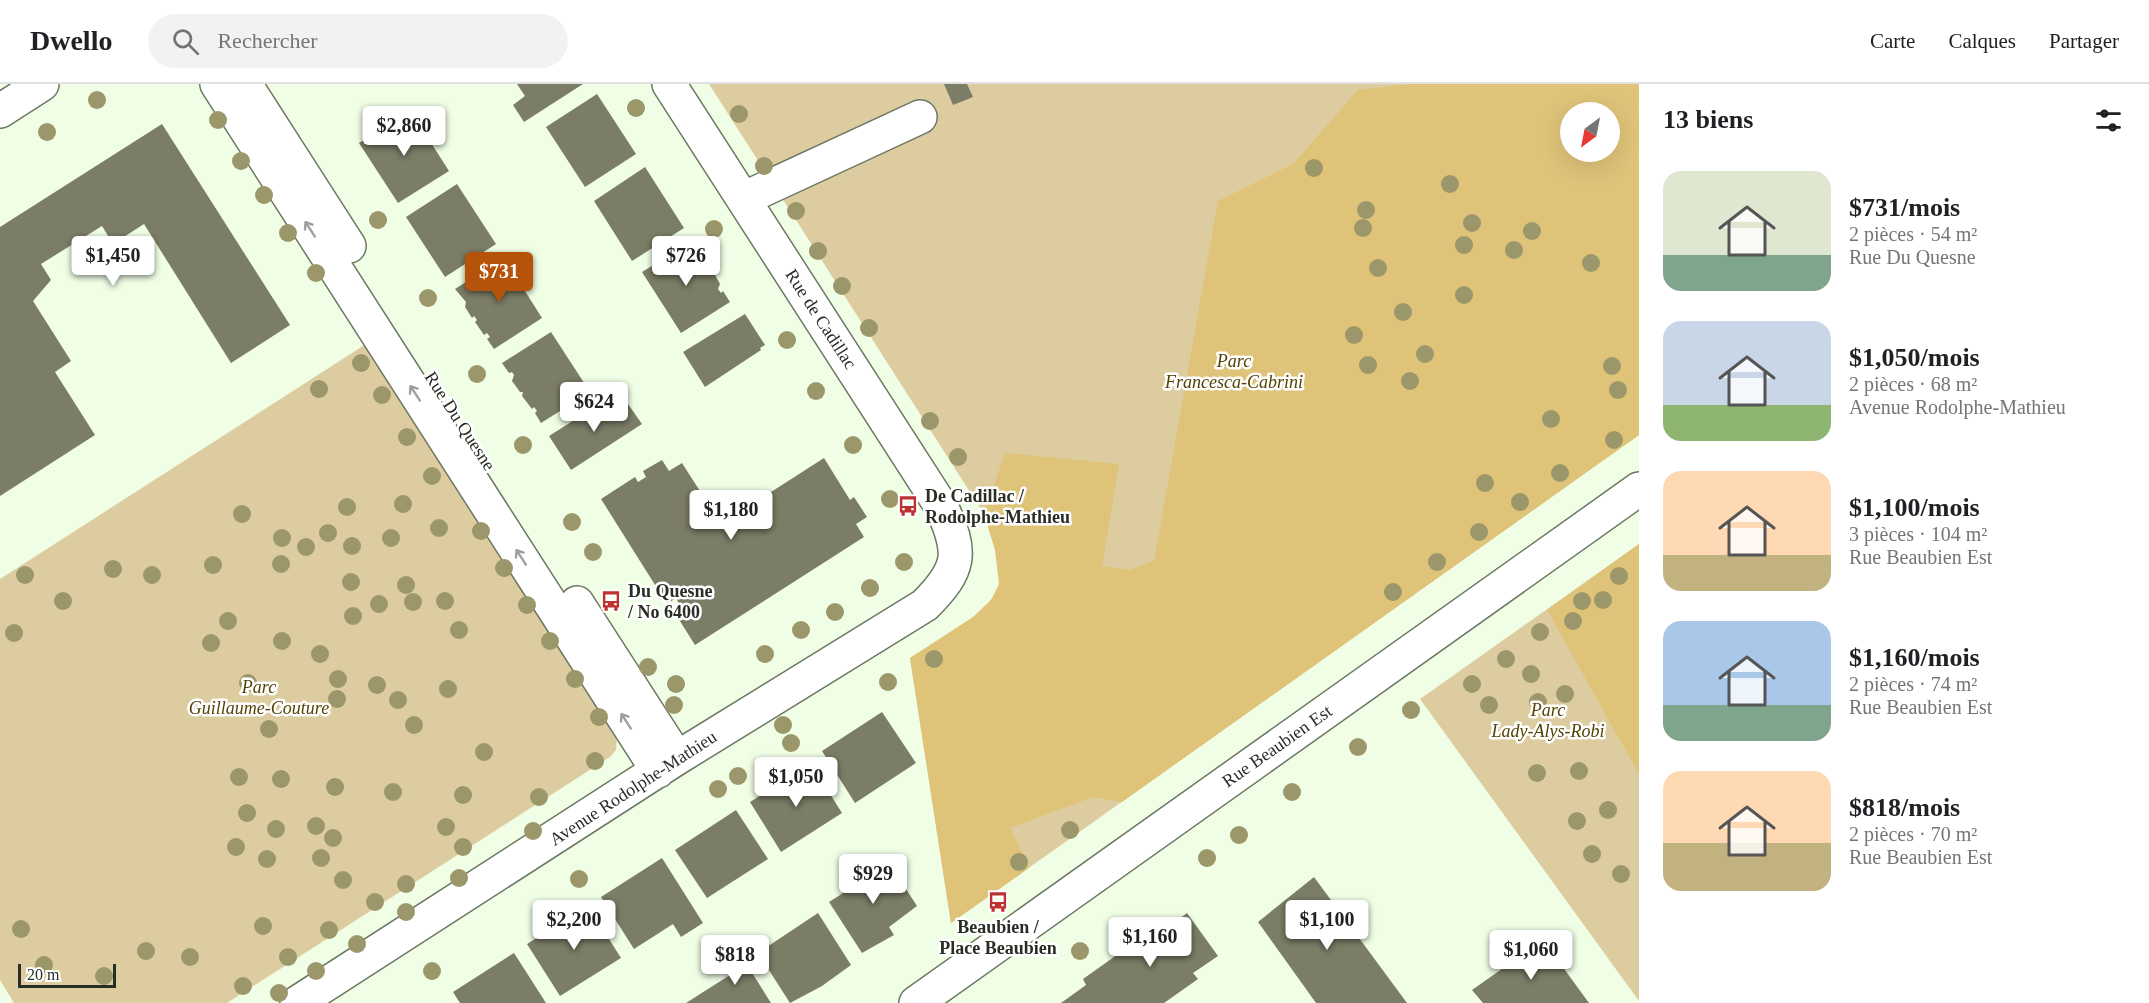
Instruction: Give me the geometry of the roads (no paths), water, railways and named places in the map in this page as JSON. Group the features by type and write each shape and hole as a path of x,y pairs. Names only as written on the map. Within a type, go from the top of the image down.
{"street":[{"path":"0,111 42,84"},
{"path":"217,84 668,764"},
{"name":"Rue Du Quesne","path":"245,84 668,764"},
{"name":"Rue de Cadillac","path":"669,84 941,506 953,531 956,561"},
{"path":"743,199 920,117"},
{"name":"Rue Beaubien Est","path":"916,1003 954,993 1639,489"},
{"name":"Avenue Rodolphe-Mathieu","path":"297,1003 668,764 925,605 944,586 956,561"}],"place":[{"name":"De Cadillac / Rodolphe-Mathieu","path":"908,506"},
{"name":"Du Quesne / No 6400","path":"611,601"},
{"name":"Beaubien / Place Beaubien","path":"998,902"}],"park label":[{"name":"Parc Francesca-Cabrini","path":"1234,371"},
{"name":"Parc Guillaume-Couture","path":"259,697"},
{"name":"Parc Lady-Alys-Robi","path":"1548,720"}]}
